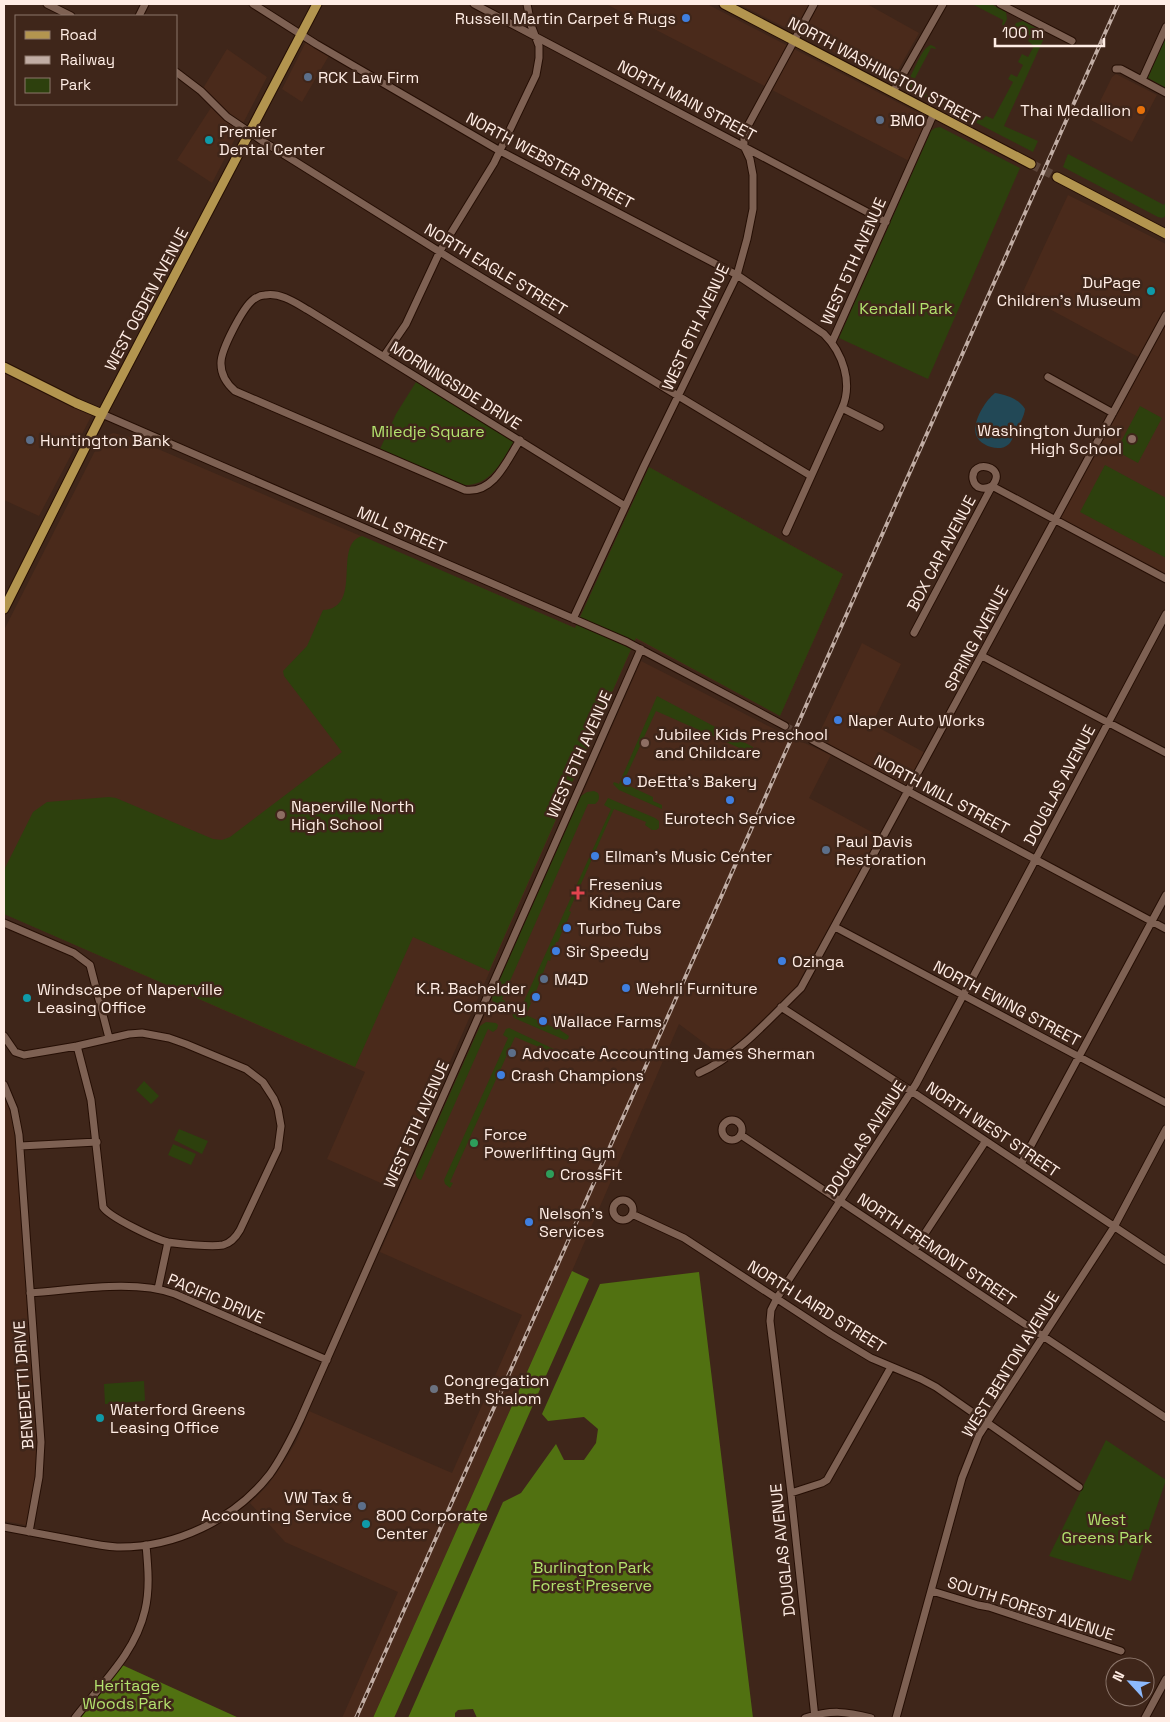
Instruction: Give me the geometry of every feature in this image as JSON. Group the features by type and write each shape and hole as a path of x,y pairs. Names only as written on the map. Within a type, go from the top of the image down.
{"main road":[{"name":"WEST OGDEN AVENUE","path":"4,609 102,414 317,4"},
{"name":"NORTH WASHINGTON STREET","path":"724,4 1032,164"},
{"path":"1057,177 1166,234"},
{"name":"MILL STREET","path":"4,367 102,414"}],"street":[{"path":"48,4 69,15"},
{"path":"139,15 145,4"},
{"name":"NORTH WEBSTER STREET","path":"253,4 301,35 500,151 737,275 817,328 832,342"},
{"name":"NORTH MAIN STREET","path":"474,4 886,222"},
{"path":"384,356 406,324 440,251 479,190 536,75 540,52 527,4"},
{"path":"744,146 744,133 814,4"},
{"path":"893,92 943,4"},
{"path":"1000,4 1072,41"},
{"path":"1142,80 1166,27"},
{"path":"1116,69 1128,72 1166,93"},
{"name":"NORTH EAGLE STREET","path":"178,73 201,90 227,116 250,132 440,251 811,476"},
{"name":"WEST 5TH AVENUE","path":"786,532 842,408 846,395 846,380 842,364 832,342 934,114"},
{"name":"WEST 6TH AVENUE","path":"573,618 737,275 748,239 753,208 752,168 744,146"},
{"name":"MORNINGSIDE DRIVE","path":"520,440 494,480 480,489 469,490 454,486 235,391 228,386 220,366 225,348 246,308 253,300 270,294 292,301 384,356 520,440 625,506"},
{"name":"SPRING AVENUE","path":"699,1074 714,1067 730,1055 801,988 1166,316"},
{"path":"1048,377 1113,413"},
{"path":"842,408 880,427"},
{"name":"MILL STREET","path":"102,414 641,649 785,726"},
{"name":"BOX CAR AVENUE","path":"914,633 992,486 1055,520"},
{"path":"1055,520 1166,580"},
{"name":"DOUGLAS AVENUE","path":"814,1717 791,1493 770,1321 771,1310 911,1091 1166,614"},
{"name":"WEST 5TH AVENUE","path":"4,1527 100,1546 116,1547 146,1545 184,1536 228,1514 258,1488 281,1458 327,1360 641,649"},
{"path":"982,656 1166,753"},
{"name":"NORTH MILL STREET","path":"812,740 1166,929"},
{"path":"1021,1164 1166,895"},
{"path":"4,923 74,953 90,965 109,1038"},
{"name":"NORTH EWING STREET","path":"835,927 1166,1103"},
{"name":"NORTH WEST STREET","path":"781,1007 1166,1261"},
{"path":"4,1036 15,1052 24,1055 142,1033 169,1038 246,1069 256,1075 269,1090 278,1109 281,1126 278,1149 244,1224 230,1241 219,1246 168,1242 114,1218 106,1211 102,1200 91,1100 77,1046"},
{"name":"BENEDETTI DRIVE","path":"4,1086 14,1109 20,1146 41,1459 28,1532"},
{"name":"WEST BENTON AVENUE","path":"896,1718 962,1478 973,1447 986,1422 1114,1227 1166,1129"},
{"name":"NORTH FREMONT STREET","path":"741,1135 1166,1418"},
{"path":"20,1146 97,1142"},
{"path":"914,1250 986,1142"},
{"name":"NORTH LAIRD STREET","path":"632,1214 684,1238 871,1358 922,1379 936,1387 1080,1487"},
{"path":"158,1289 168,1242"},
{"name":"PACIFIC DRIVE","path":"30,1293 125,1286 158,1289 175,1294 327,1360"},
{"path":"791,1493 827,1480 891,1367"},
{"path":"75,1718 121,1662 138,1632 147,1596 146,1545"},
{"name":"SOUTH FOREST AVENUE","path":"932,1591 989,1607 1121,1651"},
{"path":"1145,1718 1166,1679"},
{"path":"805,1718 814,1717 824,1712 841,1711 871,1718"}],"shaded area":[{"path":"606,4 707,4 924,116 927,120 911,162"},
{"path":"739,4 867,4 919,33 893,79 888,80"},
{"path":"308,38 331,52 302,102 282,89"},
{"path":"227,49 267,77 212,183 177,160 214,103 202,90"},
{"path":"1116,74 1157,95 1132,142 1091,120 1112,77"},
{"path":"1068,195 1166,244 1166,580 1055,520 1142,359 1022,294"},
{"path":"4,369 93,413 39,516 4,500"},
{"name":"Naperville North High School","path":"113,433 130,437 575,628 649,467 843,574 780,716 636,639 394,1189 327,1159 365,1072 4,914 4,630 96,449 105,437"},
{"path":"862,643 901,664 872,724 929,755 911,791 816,740"},
{"path":"641,661 780,732 831,755 809,798 879,836 795,989 723,1057 679,1024 572,1271 373,1718 342,1718 398,1592 285,1542 250,1503 268,1485 283,1463 296,1442 309,1411 452,1473 522,1315 380,1252"},
{"path":"4,1086 15,1112 43,1462 31,1526 4,1521"}],"green space":[{"path":"972,4 991,4 1006,12 1007,19 1004,25 1002,25 1003,20"},
{"path":"1023,21 1045,33 1045,36 1004,126 1038,141 1033,152 909,88 911,80 909,79 919,59 931,45 936,49 931,48 914,80 920,84 920,91 947,106 950,102 955,104 954,107 973,118 976,117 982,120 986,116 993,119 1013,82 1008,79 1011,74 1017,77 1023,65 1018,62 1022,54 1028,57 1034,46 1028,41 1031,36 1019,30 1017,34 1012,31 1016,23"},
{"path":"1166,36 1166,88 1148,78"},
{"name":"Kendall Park","path":"940,127 1020,168 928,379 839,338 931,131"},
{"path":"1068,154 1164,205 1166,201 1166,216 1158,217 1063,167"},
{"name":"Miledje Square","path":"416,382 514,441 500,464 481,482 463,485 380,449 396,414"},
{"path":"1140,406 1162,418 1138,463 1116,451"},
{"path":"1105,465 1166,498 1166,558 1080,512"},
{"name":"Naperville North High School","path":"649,467 843,574 780,716 636,638 489,971 413,937 355,1067 4,914 4,870 33,812 47,802 116,798 213,839 222,840 230,837 342,752 284,676 283,671 307,646 323,610 335,607 342,599 349,551 353,541 362,536 575,628"},
{"path":"657,696 753,747 753,754 656,711 623,783 653,797 653,801 662,805 662,809 619,790 613,784 614,782 619,784"},
{"path":"594,791 598,793 598,801 595,804 588,804 502,999 505,1001 506,1007 503,1011 497,1010 493,1006 492,997 581,796 587,792"},
{"path":"608,798 655,818 659,821 659,828 652,830 645,825 646,822 614,809 569,911 571,912 558,942 556,942 550,961 548,960 534,997 532,997 526,1015 557,1029 561,1021 563,1022 560,1030 569,1036 565,1040 514,1018 512,1014 516,1006 521,1008 611,809 604,805"},
{"path":"486,1022 496,1023 498,1025 497,1029 493,1032 488,1029 421,1180 418,1179 416,1170 480,1026"},
{"path":"509,1028 558,1051 560,1059 552,1056 553,1053 515,1037 450,1182 453,1183 450,1188 445,1184 444,1180 508,1038 503,1035 506,1029"},
{"path":"144,1081 159,1096 151,1104 136,1090"},
{"path":"179,1129 208,1141 202,1154 174,1140"},
{"path":"173,1144 196,1154 191,1165 168,1155"},
{"path":"572,1271 589,1279 394,1718 373,1718"},
{"name":"Burlington Park Forest Preserve","path":"699,1272 753,1718 477,1718 473,1709 458,1710 455,1713 455,1718 408,1718 503,1502 521,1493 556,1444 564,1460 584,1460 596,1443 598,1429 584,1417 548,1421 542,1414 600,1284"},
{"path":"144,1381 145,1401 105,1404 104,1384"},
{"name":"West Greens Park","path":"1106,1440 1166,1480 1131,1581 1049,1556"},
{"name":"Heritage Woods Park","path":"120,1664 239,1718 75,1718"}],"water":[{"path":"995,393 1012,398 1025,409 1011,441 1001,448 986,445 978,439 975,430 980,412"}],"tunnel":[{"path":"1031,164 1057,177"},
{"path":"785,726 812,740"}],"railway":[{"path":"356,1718 1118,4"}],"place":[{"name":"Russell Martin Carpet & Rugs","path":"686,18"},
{"name":"RCK Law Firm","path":"308,77"},
{"name":"Thai Medallion","path":"1141,110"},
{"name":"BMO","path":"880,120"},
{"name":"Premier Dental Center","path":"209,140"},
{"name":"DuPage Children's Museum","path":"1151,291"},
{"name":"Washington Junior High School","path":"1132,439"},
{"name":"Huntington Bank","path":"30,440"},
{"name":"Naper Auto Works","path":"838,720"},
{"name":"Jubilee Kids Preschool and Childcare","path":"645,743"},
{"name":"DeEtta's Bakery","path":"627,781"},
{"name":"Eurotech Service","path":"730,800"},
{"name":"Naperville North High School","path":"281,815"},
{"name":"Paul Davis Restoration","path":"826,850"},
{"name":"Ellman's Music Center","path":"595,856"},
{"name":"Fresenius Kidney Care","path":"578,893"},
{"name":"Turbo Tubs","path":"567,928"},
{"name":"Sir Speedy","path":"556,951"},
{"name":"Ozinga","path":"782,961"},
{"name":"M4D","path":"544,979"},
{"name":"Wehrli Furniture","path":"626,988"},
{"name":"K.R. Bachelder Company","path":"536,997"},
{"name":"Windscape of Naperville Leasing Office","path":"27,998"},
{"name":"Wallace Farms","path":"543,1021"},
{"name":"Advocate Accounting James Sherman","path":"512,1053"},
{"name":"Crash Champions","path":"501,1075"},
{"name":"Force Powerlifting Gym","path":"474,1143"},
{"name":"CrossFit","path":"550,1174"},
{"name":"Nelson's Services","path":"529,1222"},
{"name":"Congregation Beth Shalom","path":"434,1389"},
{"name":"Waterford Greens Leasing Office","path":"100,1418"},
{"name":"VW Tax & Accounting Service","path":"362,1506"},
{"name":"800 Corporate Center","path":"366,1524"}]}
